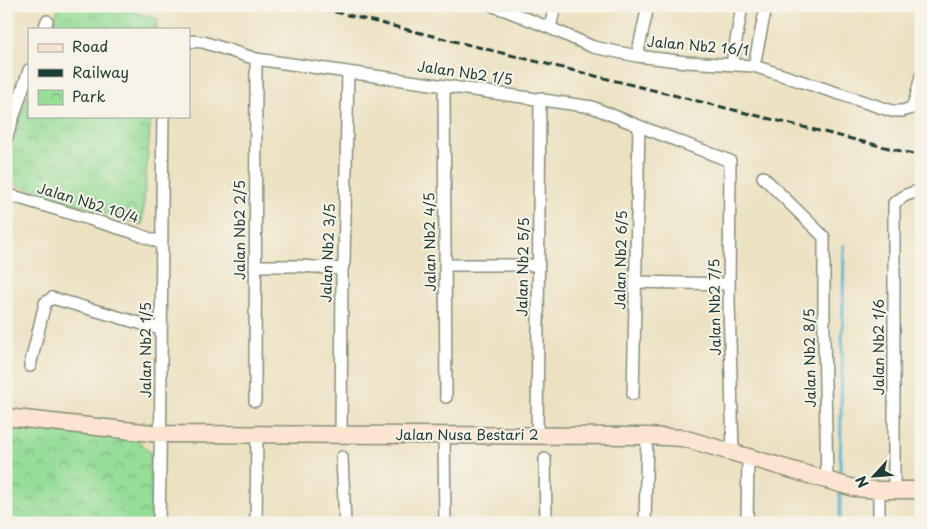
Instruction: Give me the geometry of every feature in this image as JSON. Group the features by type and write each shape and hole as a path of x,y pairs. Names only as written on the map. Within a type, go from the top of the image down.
{"street":[{"name":"Jalan Nb2 16/1","path":"493,6 550,28 593,48 686,62 754,66 892,111 912,108 921,76"},
{"path":"550,28 555,6"},
{"path":"637,56 648,6"},
{"path":"732,64 742,6"},
{"path":"754,66 766,6"},
{"name":"Jalan Nb2 1/5","path":"190,41 203,42 256,59 298,66 592,106 730,161"},
{"name":"Jalan Nb2 2/5","path":"255,401 256,59"},
{"name":"Jalan Nb2 3/5","path":"341,435 342,269 344,262 348,72"},
{"path":"6,139 28,73"},
{"name":"Jalan Nb2 4/5","path":"444,86 446,397"},
{"name":"Jalan Nb2 5/5","path":"537,436 540,98"},
{"name":"Jalan Nb2 1/5","path":"158,523 161,434 160,328 163,118"},
{"name":"Jalan Nb2 6/5","path":"633,394 639,126"},
{"name":"Jalan Nb2 7/5","path":"730,161 729,284 740,455 748,523"},
{"name":"Jalan Nb2 8/5","path":"763,176 824,237 827,480"},
{"name":"Jalan Nb2 1/6","path":"880,523 886,490 894,203 906,195 921,190"},
{"name":"Jalan Nb2 10/4","path":"6,194 132,232 161,243"},
{"path":"445,265 538,265"},
{"path":"255,266 301,266 342,269"},
{"path":"636,282 729,284"},
{"path":"30,366 45,303 52,298 160,328"},
{"name":"Jalan Nusa Bestari 2","path":"6,417 161,434 647,436 683,438 854,488 921,490"},
{"path":"256,523 257,434"},
{"path":"444,435 446,523"},
{"path":"645,523 647,436"},
{"path":"342,457 346,523"},
{"path":"545,459 546,523"}],"green space":[{"path":"59,6 115,6 158,19 157,28 51,28"},
{"path":"28,96 28,118 151,118 142,225 6,182 6,159"},
{"path":"6,426 139,441 151,453 151,523 6,523"}],"waterway":[{"path":"840,474 844,246"},
{"path":"840,493 840,523"}],"railway":[{"path":"311,6 921,156"}]}
